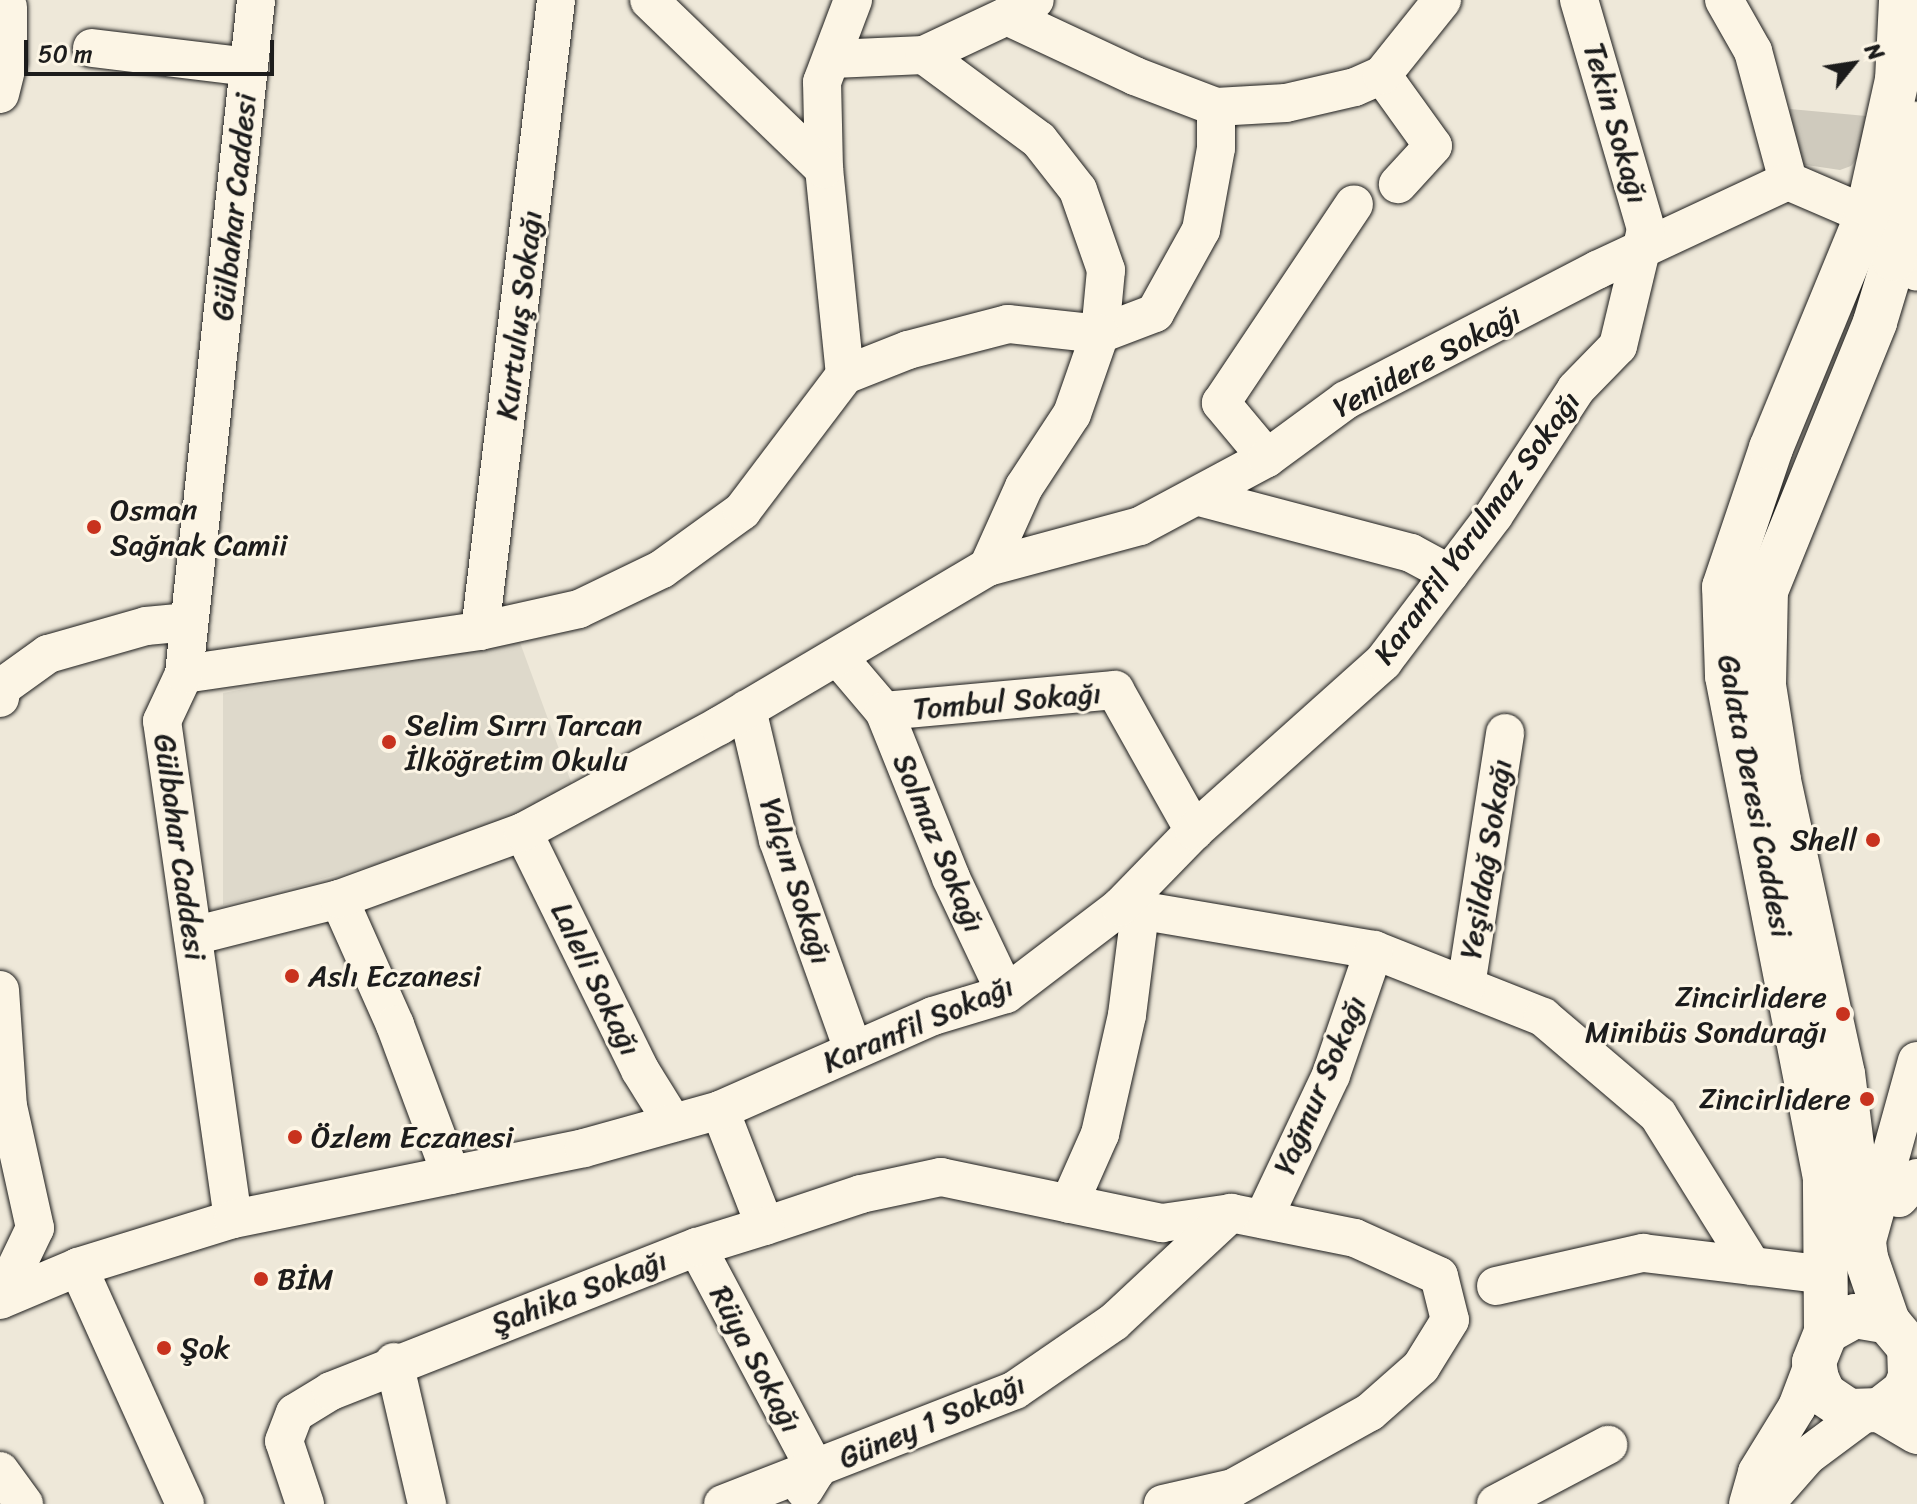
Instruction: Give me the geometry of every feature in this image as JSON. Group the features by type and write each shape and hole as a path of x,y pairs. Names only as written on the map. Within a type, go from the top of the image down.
{"main road":[{"name":"Galata Deresi Caddesi","path":"1888,1322 1865,1248 1843,1074 1801,952 1727,676 1724,587 1771,448 1867,215 1897,80 1901,0"},
{"name":"Galata Deresi Caddesi","path":"1820,1347 1827,1275 1825,1178 1801,952 1764,685 1766,591 1875,322 1906,265 1917,110"},
{"path":"1872,1412 1904,1391 1914,1365 1900,1332 1888,1322 1855,1316 1820,1347 1824,1394 1835,1405 1872,1412 1917,1432"}],"street":[{"name":"Gülbahar Caddesi","path":"233,1219 162,721 184,674 256,0"},
{"name":"Kurtuluş Sokağı","path":"480,631 556,0"},
{"path":"845,375 824,169 822,82 853,0"},
{"path":"833,59 924,55 1021,8 1135,76 1216,107 1286,103 1355,87 1382,75 1442,0"},
{"name":"Tekin Sokağı","path":"1579,0 1646,229 1644,248"},
{"path":"1724,0 1753,51 1788,181 1867,215 1906,265"},
{"path":"0,94 8,61 8,7"},
{"path":"672,8 824,169"},
{"path":"92,48 248,67"},
{"path":"924,55 1039,140 1078,190 1106,270 1100,334 1072,414 1024,487 988,567"},
{"path":"1382,75 1433,146 1398,184"},
{"path":"184,674 480,631 579,609 662,569 742,511 845,375 908,350 1008,324 1100,334 1155,313 1201,230 1216,148 1216,107"},
{"name":"Yenidere Sokağı","path":"193,936 339,899 523,832 747,709 988,567 1140,526 1267,458 1346,400 1644,248 1788,181"},
{"path":"1267,458 1221,403 1354,204"},
{"name":"Karanfil Yorulmaz Sokağı","path":"1130,910 1194,831 1383,662 1450,574 1576,389 1618,346 1644,248"},
{"path":"1199,497 1411,553 1450,574"},
{"path":"0,698 2,687 48,654 146,626 189,622"},
{"name":"Solmaz Sokağı","path":"838,657 884,711 951,878 1006,994"},
{"name":"Tombul Sokağı","path":"884,711 1115,690 1194,831"},
{"name":"Yalçın Sokağı","path":"747,709 778,840 853,1050"},
{"name":"Yeşildağ Sokağı","path":"1466,986 1505,733"},
{"name":"Laleli Sokağı","path":"523,832 640,1070 673,1123"},
{"path":"339,899 413,1068 451,1175"},
{"path":"1069,1204 1100,1134 1127,1015 1130,910 1374,950 1543,1017 1658,1115 1752,1266"},
{"name":"Karanfil Sokağı","path":"81,1274 134,1250 233,1219 451,1175 720,1110 933,1016 1006,994 1130,910"},
{"name":"Yağmur Sokağı","path":"1247,1216 1331,1075 1374,950"},
{"path":"0,990 8,1106 35,1228 0,1299"},
{"path":"1865,1248 1917,1061"},
{"path":"720,1110 765,1226"},
{"name":"Şahika Sokağı","path":"305,1504 284,1441 295,1413 394,1362 697,1247 861,1194 941,1177 1162,1223 1247,1216"},
{"path":"1882,1194 1899,1198 1917,1178"},
{"path":"1163,1504 1233,1488 1370,1412 1421,1367 1450,1320 1439,1276 1355,1238 1247,1216"},
{"name":"Güney 1 Sokağı","path":"723,1504 816,1471 1015,1390 1114,1322 1247,1216"},
{"name":"Rüya Sokağı","path":"697,1247 816,1471"},
{"path":"1496,1286 1643,1253 1827,1275"},
{"path":"0,1299 81,1274"},
{"path":"0,1322 81,1274"},
{"path":"81,1274 185,1504"},
{"path":"1748,1504 1757,1472 1797,1407 1820,1347"},
{"path":"394,1362 423,1486"},
{"path":"1748,1504 1772,1496 1807,1456 1872,1412"},
{"path":"1496,1504 1608,1445"},
{"path":"0,1471 24,1504"},
{"path":"795,1504 816,1471"}],"shaded area":[{"path":"1790,109 1866,116 1858,157 1851,166 1840,170 1793,163 1788,155"},
{"name":"Selim Sırrı Tarcan İlköğretim Okulu","path":"518,637 574,790 539,822 223,905 223,693"}],"place":[{"name":"Osman Sağnak Camii","path":"94,527"},
{"name":"Selim Sırrı Tarcan İlköğretim Okulu","path":"389,742"},
{"name":"Shell","path":"1873,840"},
{"name":"Aslı Eczanesi","path":"292,976"},
{"name":"Zincirlidere Minibüs Sondurağı","path":"1843,1014"},
{"name":"Zincirlidere","path":"1867,1099"},
{"name":"Özlem Eczanesi","path":"295,1137"},
{"name":"BİM","path":"261,1279"},
{"name":"Şok","path":"164,1348"}]}
